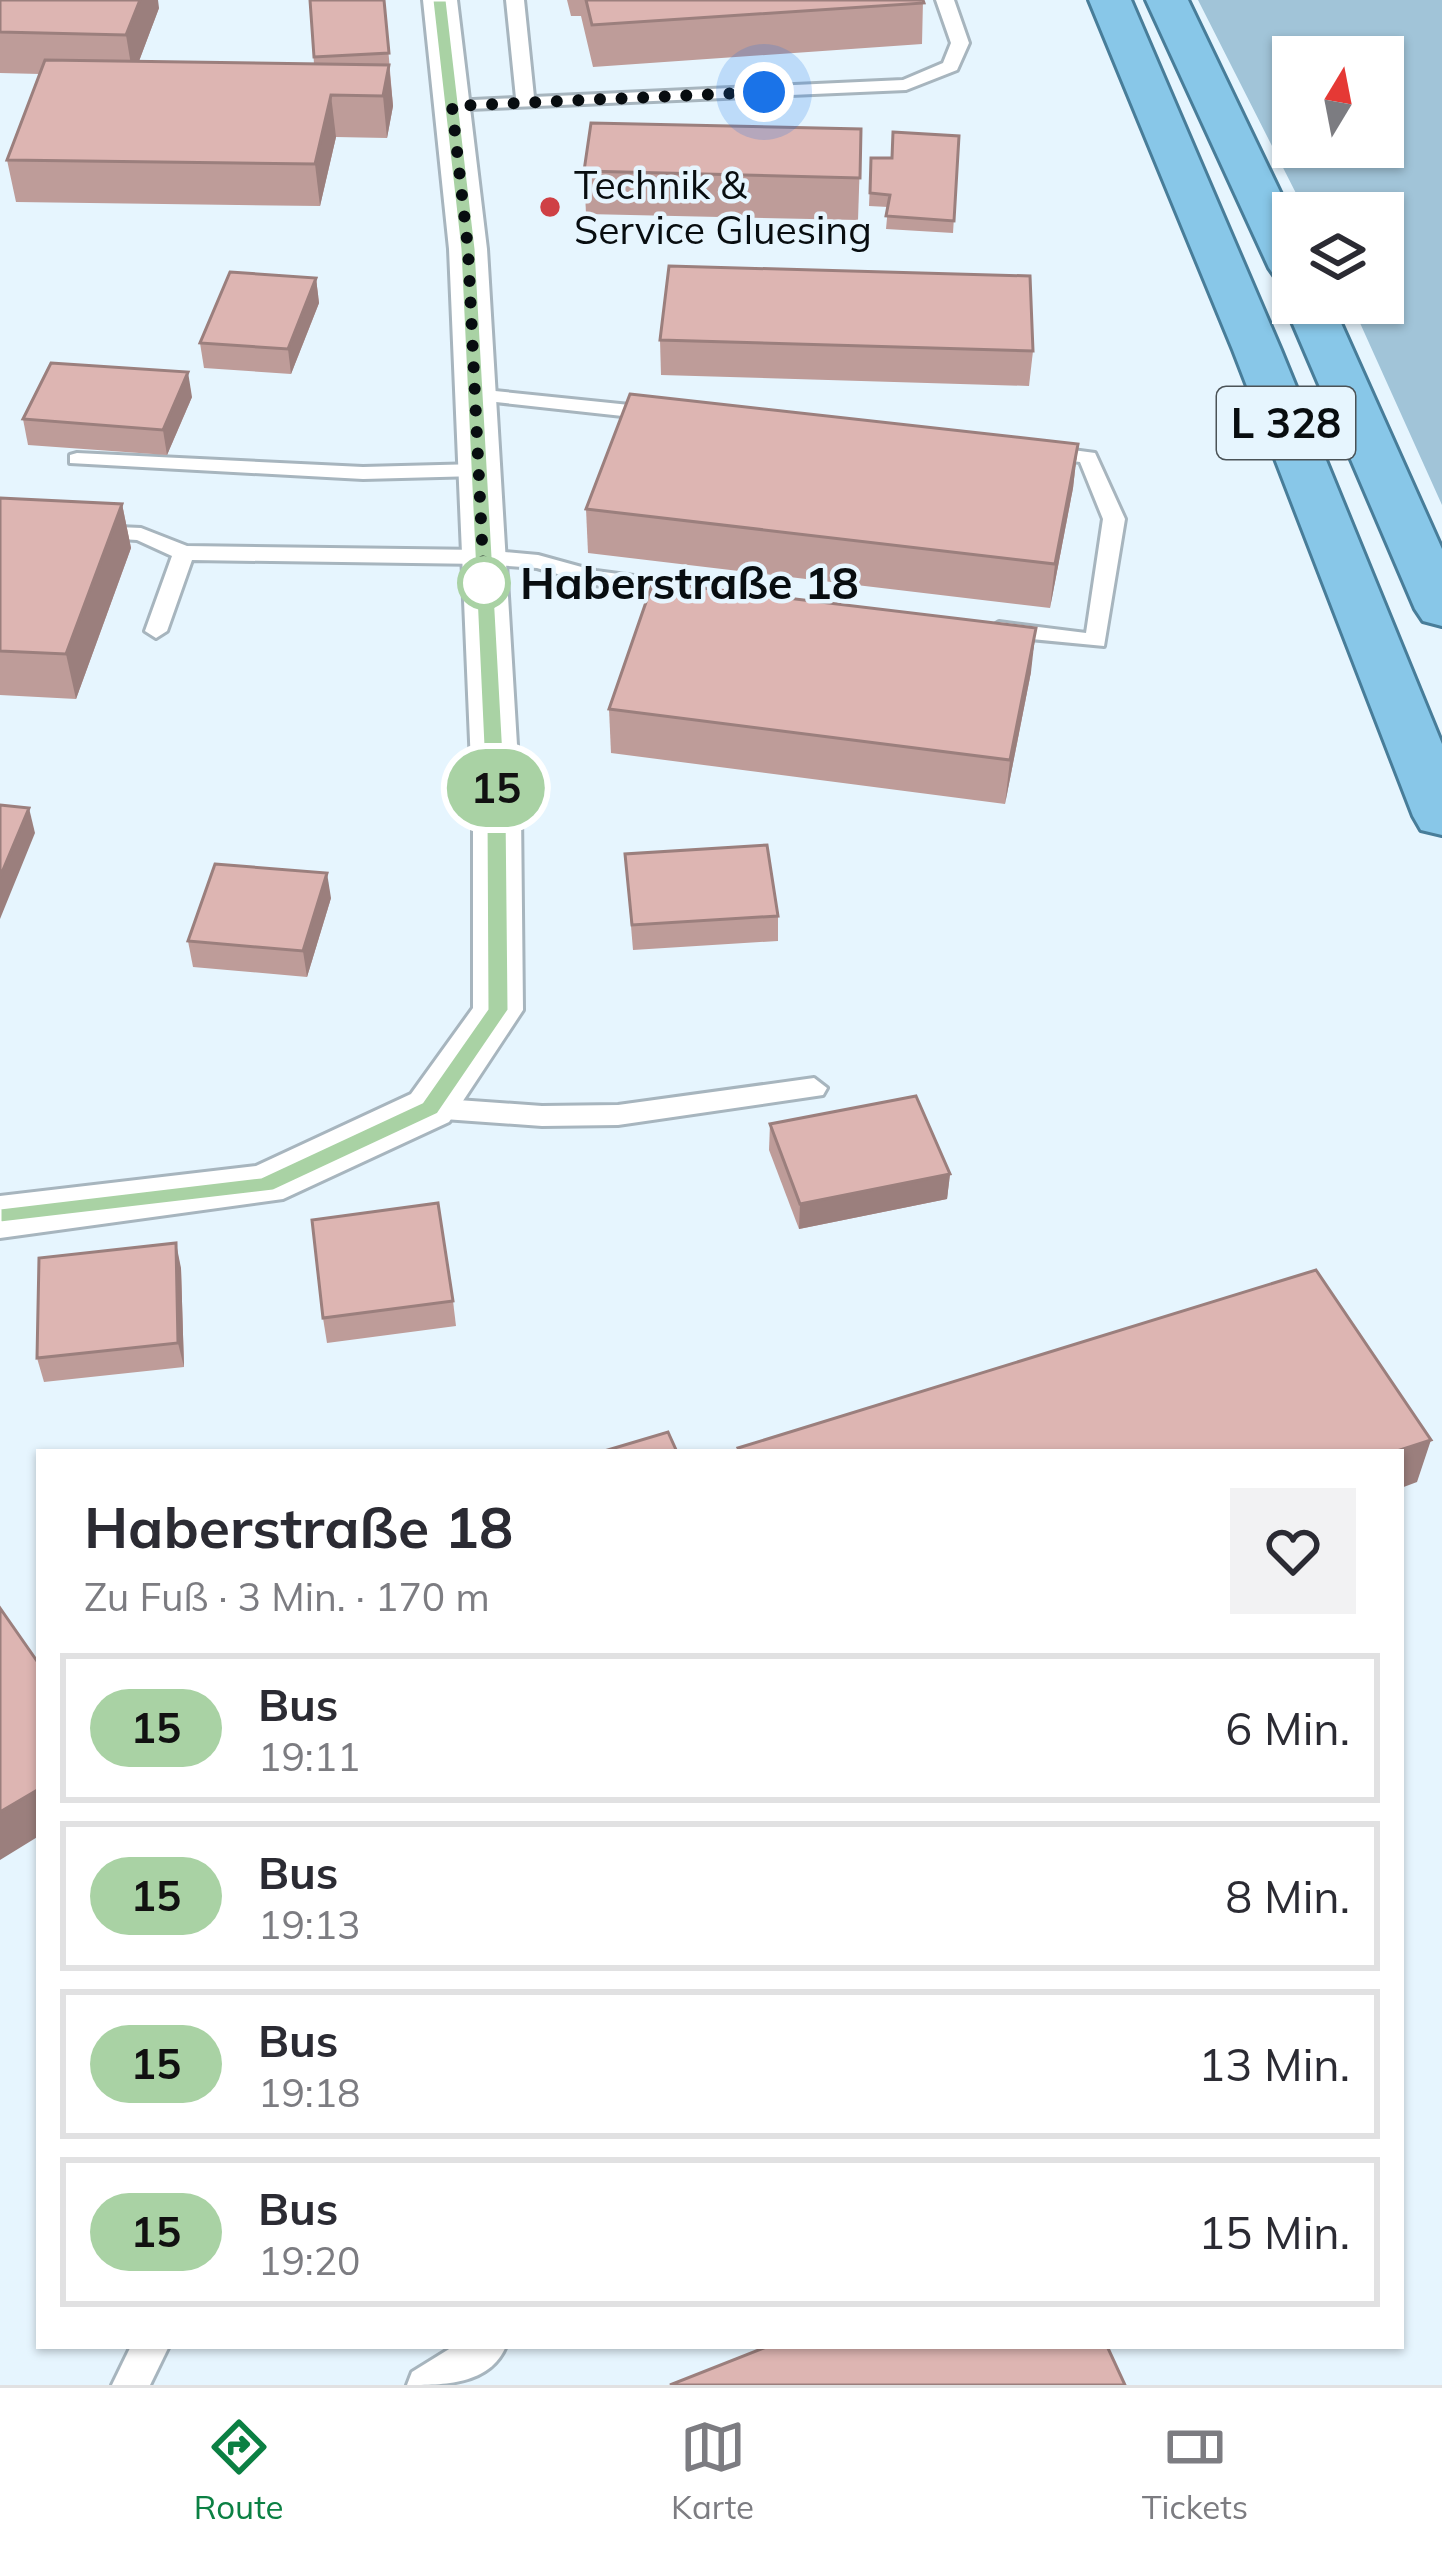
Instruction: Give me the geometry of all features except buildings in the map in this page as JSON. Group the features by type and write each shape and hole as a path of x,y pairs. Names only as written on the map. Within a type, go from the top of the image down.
{"highway":[{"name":"L 328","path":"1110,0 1257,350 1442,816"},
{"path":"1167,0 1272,223"},
{"name":"L 328","path":"1317,324 1442,609"}],"street":[{"path":"0,1217 264,1185 430,1108 498,1010 497,811 468,249 440,0"}],"lane":[{"path":"515,0 526,103"},
{"path":"452,106 906,85 951,66 960,43 945,0"},
{"path":"475,395 690,417"},
{"path":"982,627 1096,641 1114,519 1088,457 1018,449"},
{"path":"77,458 363,473 478,470"},
{"path":"70,531 140,534 184,553 538,562 595,578 709,592"},
{"path":"156,631 184,553"},
{"path":"430,1108 542,1116 618,1115 814,1088"},
{"path":"130,2385 149,2349"},
{"path":"425,2385 483,2349"}],"shaded area":[{"path":"1198,0 1442,0 1442,505 1360,324 1404,324 1404,192 1295,192 1283,168 1404,168 1404,36 1272,36 1272,146"}],"bus line":[{"name":"15","path":"0,1217 264,1185 430,1108 498,1010 497,811 468,249 440,0"}],"place":[{"name":"Technik & Service Gluesing","path":"550,207"},
{"name":"Haberstraße 18","path":"484,583"}],"route":[{"path":"484,583 468,249 452,106 764,92"}]}
